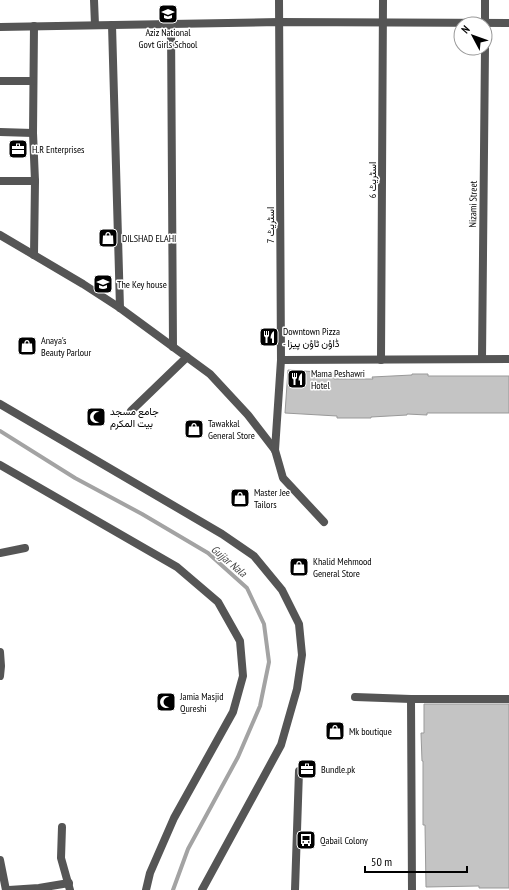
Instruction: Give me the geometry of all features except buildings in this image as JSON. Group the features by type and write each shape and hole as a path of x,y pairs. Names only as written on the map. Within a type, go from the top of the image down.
{"street":[{"path":"94,0 96,26"},
{"name":"اسٹریٹ 7","path":"279,0 281,360 275,450 283,478 324,522"},
{"name":"اسٹریٹ 6","path":"381,360 383,0"},
{"path":"485,0 485,16"},
{"path":"0,27 279,22 453,23"},
{"path":"493,23 509,23"},
{"path":"171,24 173,347"},
{"path":"112,25 120,308"},
{"path":"34,26 34,255"},
{"name":"Nizami Street","path":"482,360 485,56"},
{"path":"0,81 33,82"},
{"path":"0,132 33,133"},
{"path":"0,181 35,181"},
{"name":"اسٹریٹ 7","path":"0,235 120,308 210,374 248,415 275,450"},
{"path":"131,411 187,357"},
{"path":"281,360 509,359"},
{"path":"0,404 222,534 254,556 282,590 299,624 302,655 297,689 281,745 202,890"},
{"path":"0,464 177,567 218,602 240,641 243,676 233,712 174,818 150,873 146,890"},
{"path":"0,554 25,548"},
{"path":"0,652 0,676"},
{"path":"355,697 411,700 509,699"},
{"path":"411,700 412,890"},
{"path":"295,890 299,771"},
{"path":"9,890 69,886 61,858 62,827"},
{"path":"0,860 6,890"}],"waterway":[{"name":"Gujjar Nala","path":"0,431 75,478 142,514 208,553 247,588 264,624 269,662 260,706 238,757 188,849 173,890"}],"place":[{"name":"Aziz National Govt Girls School","path":"168,14"},
{"name":"H.R Enterprises","path":"18,149"},
{"name":"DILSHAD ELAHI","path":"108,238"},
{"name":"The Key house","path":"103,284"},
{"name":"Downtown Pizza - ڈاؤن ٹاؤن پیزا","path":"269,337"},
{"name":"Anaya's Beauty Parlour","path":"27,346"},
{"name":"Mama Peshawri Hotel","path":"297,379"},
{"name":"جامع مسجد بیت المکرم","path":"96,417"},
{"name":"Tawakkal General Store","path":"194,429"},
{"name":"Master Jee Tailors","path":"240,498"},
{"name":"Khalid Mehmood General Store","path":"299,567"},
{"name":"Jamia Masjid Qureshi","path":"166,702"},
{"name":"Mk boutique","path":"335,731"},
{"name":"Bundle.pk","path":"307,769"},
{"name":"Qabail Colony","path":"306,840"}]}
